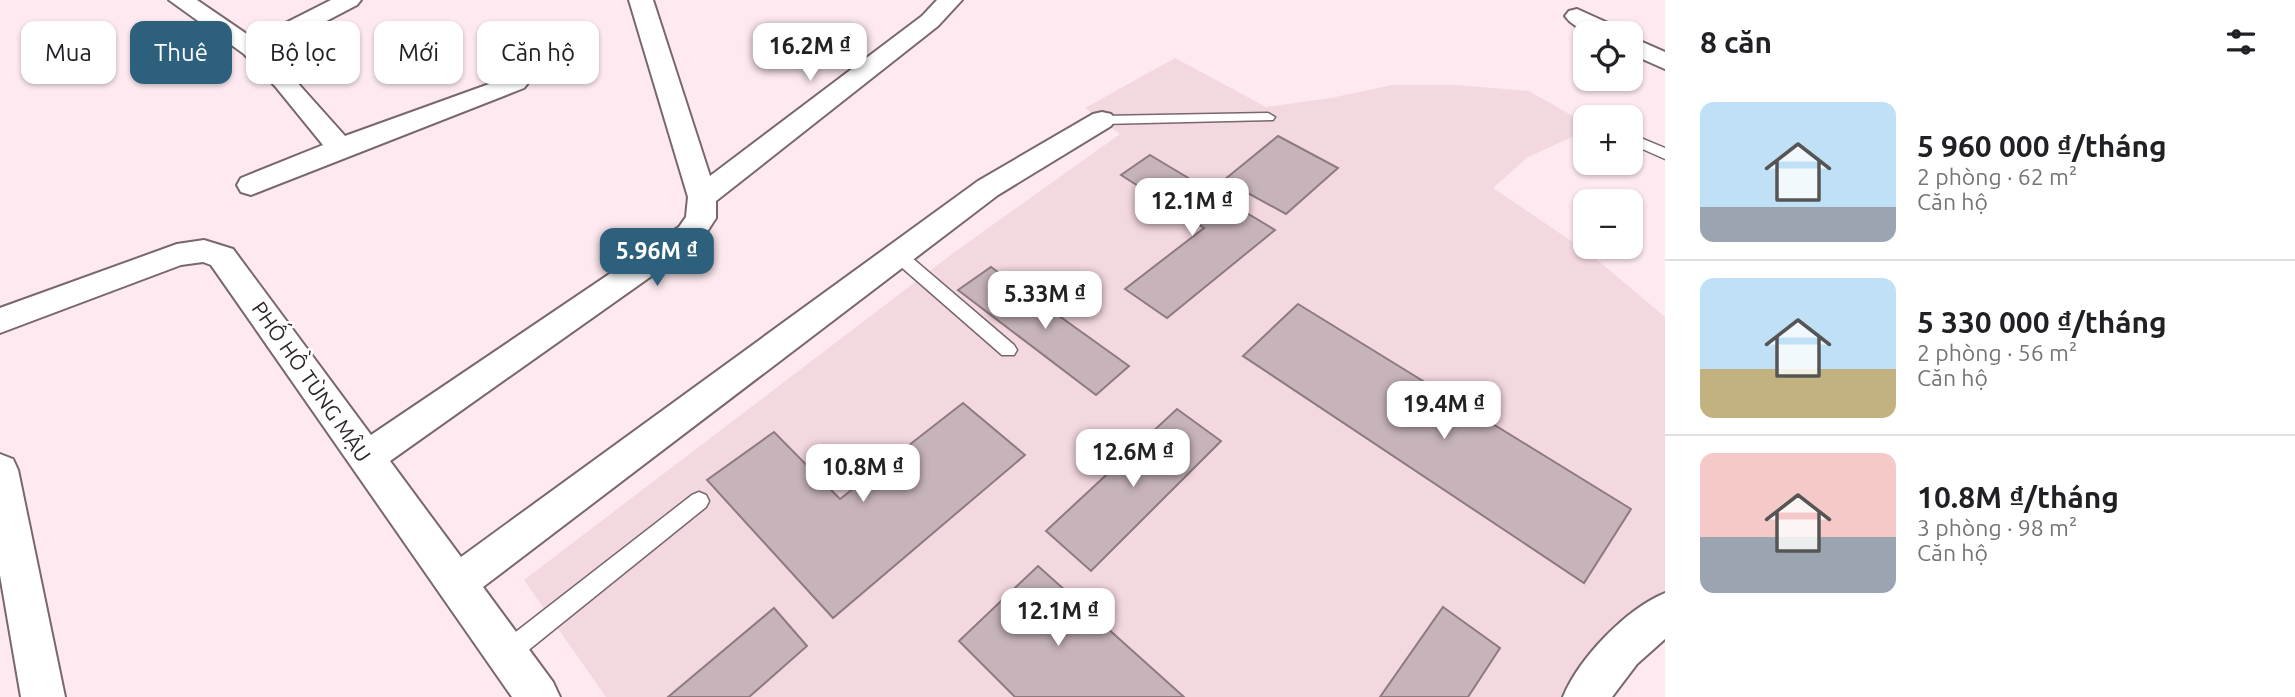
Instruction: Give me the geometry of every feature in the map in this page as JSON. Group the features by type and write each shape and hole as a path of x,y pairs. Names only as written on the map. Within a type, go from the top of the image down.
{"street":[{"path":"181,0 246,44"},
{"path":"308,21 349,0"},
{"path":"365,459 690,234 701,218 702,197 640,0"},
{"path":"702,197 930,21 950,0"},
{"path":"1577,16 1587,21"},
{"path":"1643,50 1665,62"},
{"path":"287,84 340,148"},
{"path":"251,185 340,148 512,84"},
{"path":"457,583 988,188 1102,120"},
{"name":"PHỐ HỒ TÙNG MẬU","path":"0,321 177,255 204,251 222,257 538,697"},
{"path":"0,470 43,697"},
{"path":"1586,697 1622,649 1665,613"}],"lane":[{"path":"1102,120 1268,117"},
{"path":"1643,144 1665,154"},
{"path":"898,255 1008,350"},
{"path":"507,653 699,501"}],"shaded area":[{"path":"1175,58 1266,107 1331,98 1392,85 1456,85 1529,91 1573,116 1573,136 1528,157 1493,188 1573,242 1573,259 1596,259 1665,317 1665,592 1604,645 1566,697 606,697 524,580 952,254 1120,134 1085,108"}],"building":[{"path":"1278,136 1338,168 1286,214 1224,180"},
{"path":"1150,155 1275,230 1167,318 1125,289 1204,228 1121,175"},
{"path":"991,267 1129,366 1096,395 958,290"},
{"path":"1298,304 1631,509 1584,583 1243,356"},
{"path":"963,403 1025,455 833,618 707,480 774,432 840,499"},
{"path":"1177,409 1221,441 1091,571 1046,531"},
{"path":"1038,566 1184,697 1015,697 959,641"},
{"path":"1443,607 1500,648 1468,697 1380,697"},
{"path":"774,608 807,646 749,697 668,697"}]}
